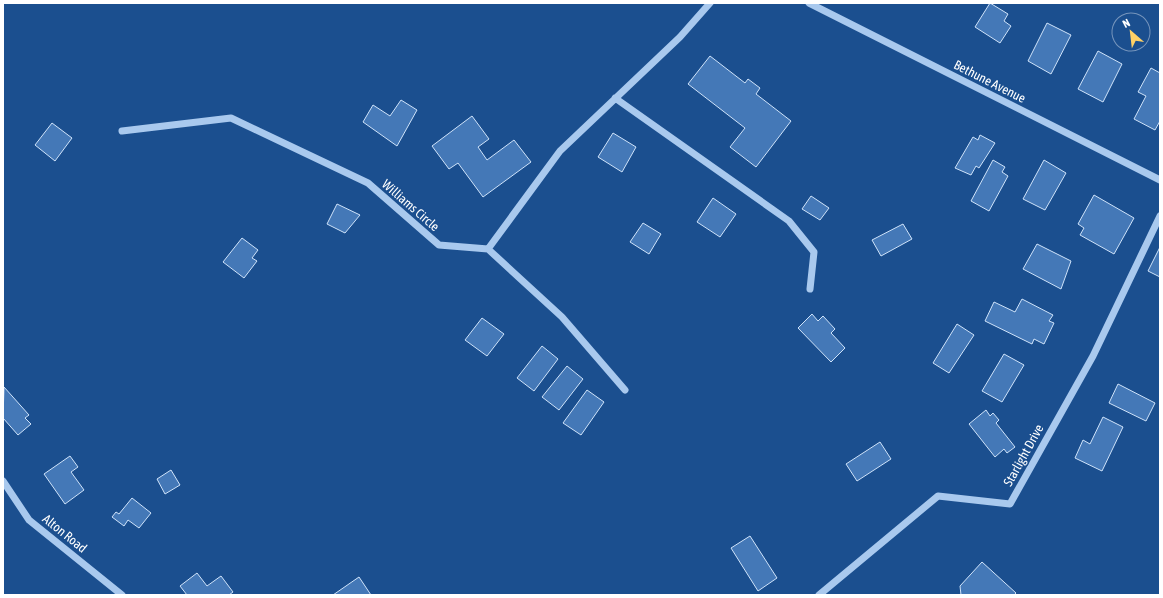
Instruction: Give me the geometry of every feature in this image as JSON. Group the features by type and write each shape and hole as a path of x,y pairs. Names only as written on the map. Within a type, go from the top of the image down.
{"street":[{"path":"625,390 562,317 488,249 560,151 680,37 710,3"},
{"name":"Bethune Avenue","path":"809,3 1160,180"},
{"path":"615,98 789,221 814,252 810,289"},
{"name":"Williams Circle","path":"122,131 232,118 368,183 439,245 488,249"},
{"name":"Starlight Drive","path":"819,595 938,496 1010,504 1094,356 1160,216"},
{"name":"Alton Road","path":"3,481 29,520 122,595"}],"building":[{"path":"990,3 1008,14 1004,21 1011,26 1000,43 975,27"},
{"path":"1047,23 1071,35 1051,74 1028,61"},
{"path":"1098,51 1122,64 1103,102 1078,89"},
{"path":"710,56 745,83 748,79 760,88 756,94 791,121 756,167 730,147 745,128 688,84"},
{"path":"1151,68 1160,73 1160,121 1155,130 1134,119 1146,96 1138,92"},
{"path":"401,100 417,110 397,146 363,122 373,105 390,116"},
{"path":"472,116 489,139 478,147 487,160 514,140 531,162 483,197 458,163 449,169 432,146"},
{"path":"52,123 72,138 55,161 35,145"},
{"path":"613,133 636,147 622,172 598,157"},
{"path":"980,135 995,143 979,168 976,166 971,175 955,168 973,137 978,140"},
{"path":"993,160 1005,167 1002,172 1008,176 989,211 971,201"},
{"path":"1044,160 1066,173 1045,210 1023,199"},
{"path":"1094,195 1134,218 1114,254 1080,235 1084,228 1078,224"},
{"path":"811,196 829,208 820,220 802,209"},
{"path":"713,198 736,214 720,237 697,222"},
{"path":"337,204 360,215 345,233 327,224"},
{"path":"643,223 661,234 649,254 630,242"},
{"path":"903,224 912,239 881,256 872,240"},
{"path":"242,238 258,250 252,258 257,261 244,278 223,262"},
{"path":"1037,244 1071,261 1061,289 1023,269"},
{"path":"1160,247 1160,277 1148,271"},
{"path":"1022,299 1053,315 1049,321 1054,323 1044,344 1034,339 1032,344 985,321 994,302 1015,312"},
{"path":"812,314 818,321 823,316 835,329 831,333 845,348 831,362 798,328"},
{"path":"482,318 504,334 487,356 465,340"},
{"path":"957,324 974,335 949,373 933,363"},
{"path":"542,346 558,359 534,391 517,378"},
{"path":"1004,354 1024,365 1002,402 982,391"},
{"path":"567,366 583,379 559,410 542,397"},
{"path":"1118,384 1155,403 1146,421 1109,403"},
{"path":"4,387 29,415 25,418 31,424 18,435 3,418"},
{"path":"587,390 604,402 581,435 563,423"},
{"path":"986,410 990,416 993,413 999,420 996,423 1015,447 1007,453 1004,449 995,457 969,424"},
{"path":"1103,417 1123,427 1102,471 1075,458 1083,440 1090,444"},
{"path":"880,442 891,459 857,481 846,464"},
{"path":"70,456 78,467 71,472 84,490 65,504 44,474"},
{"path":"171,470 180,485 165,494 157,479"},
{"path":"132,498 151,513 139,528 128,520 124,526 112,517 116,512 119,514"},
{"path":"750,536 777,578 758,591 731,548"},
{"path":"982,562 1016,593 1014,595 961,595 960,586"},
{"path":"197,573 207,586 221,576 233,592 229,595 187,595 180,586"},
{"path":"359,577 371,595 333,595"}]}
